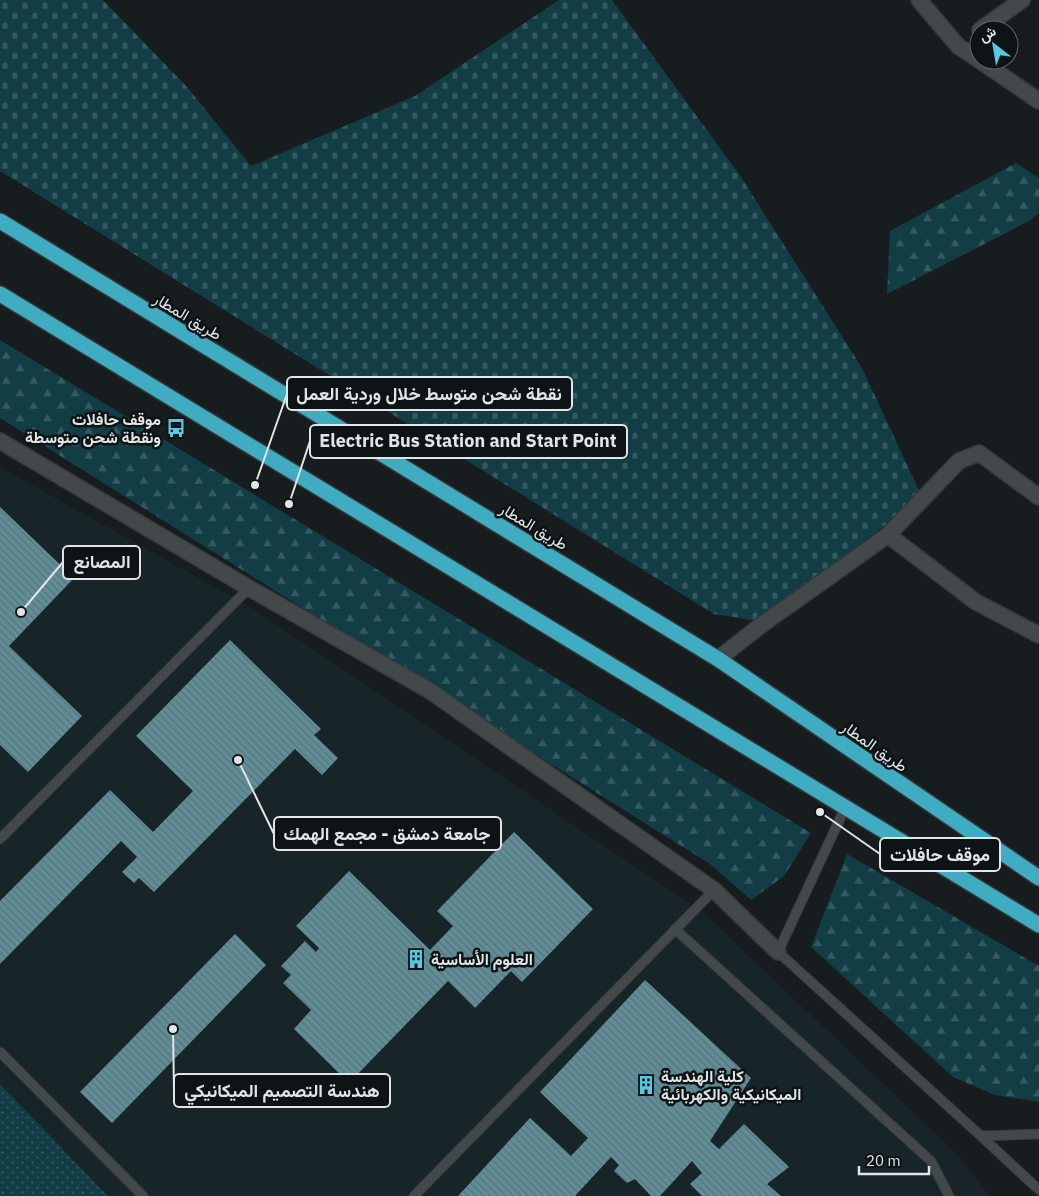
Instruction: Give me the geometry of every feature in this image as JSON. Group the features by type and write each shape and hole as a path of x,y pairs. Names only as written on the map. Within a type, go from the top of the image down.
{"highway":[{"name":"طريق المطار","path":"0,221 718,659 1017,865 1039,878"},
{"path":"0,294 1039,925"},
{"path":"1017,865 1039,873"}],"street":[{"path":"919,0 958,46 969,53"},
{"path":"994,20 1022,0"},
{"path":"958,46 969,38"},
{"path":"994,70 1039,100"},
{"path":"0,441 249,588 430,691 714,890 778,952"},
{"path":"718,659 888,535 959,460 979,453 1039,497"},
{"path":"888,535 976,602 1039,636"}],"lane":[{"path":"0,839 249,588"},
{"path":"845,808 778,952 1039,1190"},
{"path":"414,1196 714,890"},
{"path":"676,930 931,1161 949,1196"},
{"path":"0,1052 143,1196"},
{"path":"981,1136 1039,1134"}],"shaded area":[{"path":"0,467 249,606 704,913 960,1157 990,1196 0,1196"}],"green space":[{"path":"0,0 103,0 187,87 251,166 415,96 559,0 612,0 741,177 862,368 922,497 758,621 714,614 0,171"},
{"path":"1016,163 1039,178 1039,213 1029,221 887,294 890,231"},
{"path":"0,340 811,833 784,876 751,900 710,864 0,418"},
{"path":"847,854 1039,966 1039,1102 995,1095 953,1077 811,947"},
{"path":"0,1084 108,1196 0,1196"}],"building":[{"path":"0,507 74,578 9,646 82,716 28,772 0,745"},
{"path":"230,640 321,729 314,735 338,758 322,775 295,749 154,892 139,878 134,883 122,872 137,857 121,841 0,964 0,901 110,790 153,832 193,791 136,736"},
{"name":"العلوم الأساسية","path":"514,832 593,909 522,982 511,971 475,1008 448,981 349,1083 294,1029 311,1010 283,983 291,975 281,966 305,941 316,952 319,948 296,926 349,871 430,950 453,926 437,911"},
{"path":"235,934 266,965 112,1123 80,1092"},
{"name":"كلية الهندسة الميكانيكية والكهربائية","path":"645,980 751,1078 710,1141 719,1149 744,1124 789,1167 767,1184 781,1196 702,1196 690,1184 702,1173 692,1161 660,1196 651,1196 635,1179 627,1183 614,1171 619,1165 611,1157 575,1196 458,1196 530,1118 571,1156 588,1138 540,1092"}],"place":[{"name":"موقف حافلات ونقطة شحن متوسطة","path":"176,428"},
{"name":"نقطة شحن متوسط خلال وردية العمل","path":"255,485"},
{"name":"Electric Bus Station and Start Point","path":"289,504"},
{"name":"المصانع","path":"21,612"},
{"name":"جامعة دمشق - مجمع الهمك","path":"238,760"},
{"name":"موقف حافلات","path":"820,812"},
{"name":"العلوم الأساسية","path":"416,959"},
{"name":"هندسة التصميم الميكانيكي","path":"173,1029"},
{"name":"كلية الهندسة الميكانيكية والكهربائية","path":"646,1085"}]}
